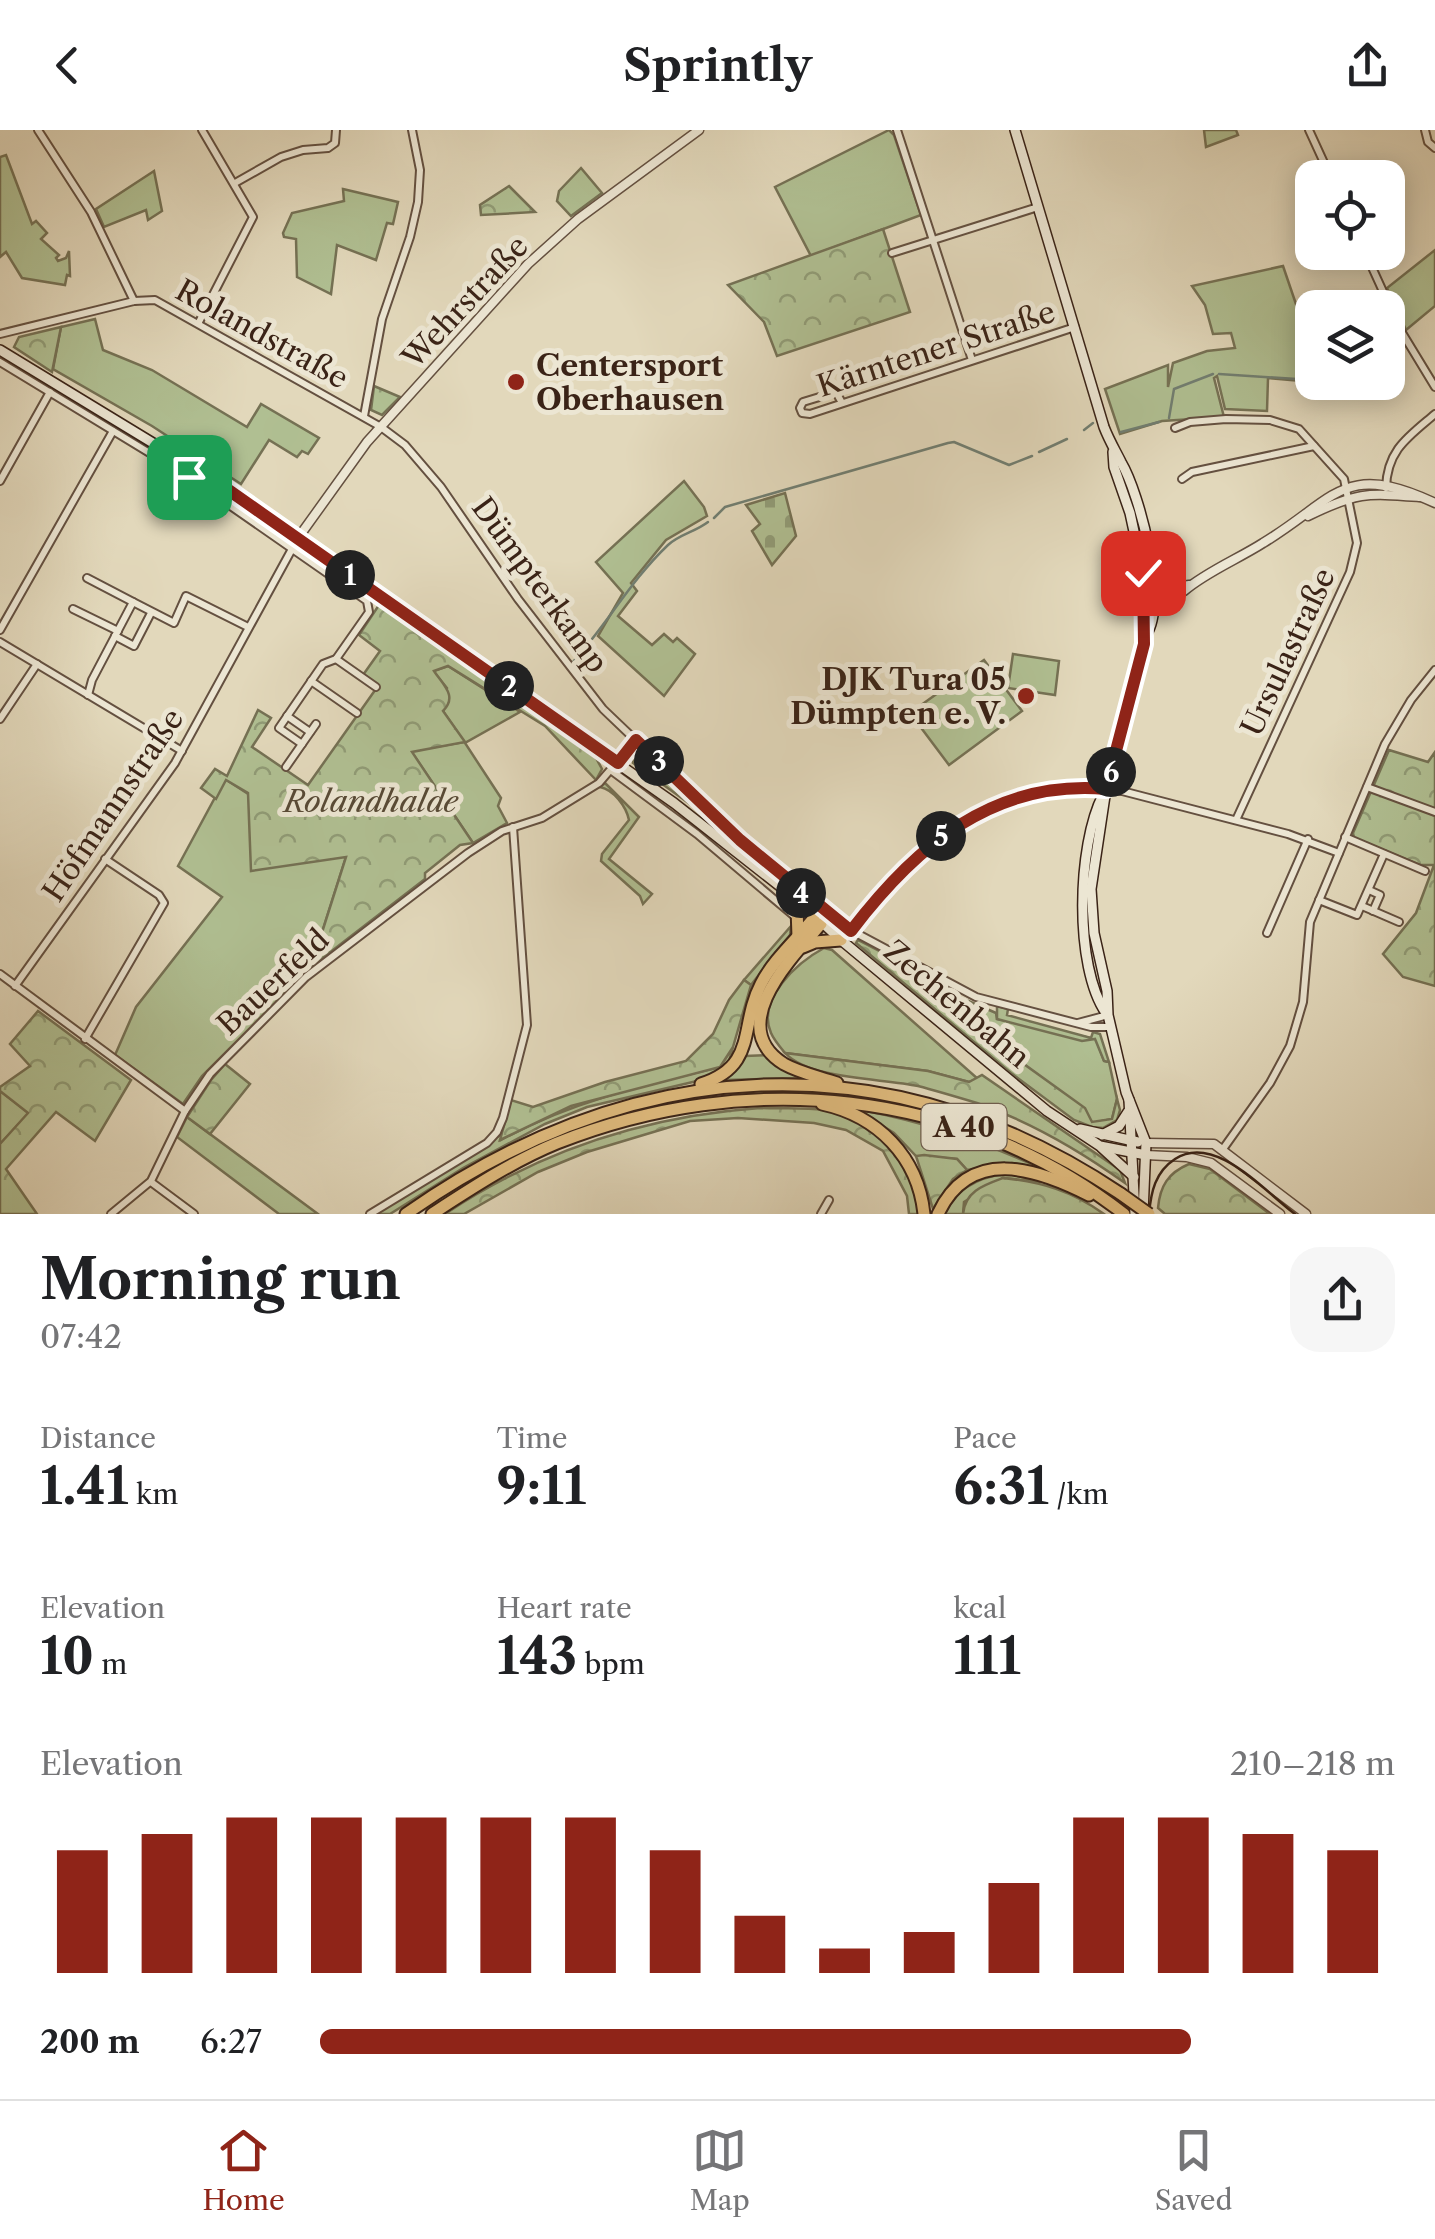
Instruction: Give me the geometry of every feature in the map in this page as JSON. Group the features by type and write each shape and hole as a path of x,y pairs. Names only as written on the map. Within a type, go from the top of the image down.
{"highway":[{"path":"795,911 801,942 768,990 762,1007 764,1039 782,1062 860,1090"},
{"path":"662,1097 712,1081 736,1063 758,989 818,921"},
{"path":"801,942 841,940"},
{"name":"A 40","path":"406,1214 488,1162 575,1122 662,1097 760,1085 860,1090 928,1104 1001,1128 1079,1166 1146,1214"},
{"path":"788,1097 852,1113 885,1134 912,1169 924,1214"},
{"name":"A 40","path":"432,1214 509,1166 608,1124 700,1104 788,1097 884,1107 963,1127 1055,1167 1095,1190 1123,1213"},
{"path":"938,1214 959,1184 974,1175 1008,1167 1034,1171 1068,1184 1123,1213"}],"main road":[{"path":"1015,130 1113,452 1122,462 1151,557 1154,614 1087,848 1082,905 1088,953 1100,1002 1108,1015 1128,1100 1134,1214"},
{"path":"0,350 217,482 643,787"},
{"name":"Zechenbahn","path":"643,787 800,902 996,1070 1070,1126 1146,1155"},
{"name":"Zechenbahn","path":"772,882 795,911 818,921"},
{"path":"1128,1100 1146,1143 1146,1214"},
{"path":"1128,1112 1101,1141 1134,1176"},
{"name":"Zechenbahn","path":"1133,1147 1146,1143"}],"street":[{"path":"38,130 91,212 134,301"},
{"path":"199,322 252,220 251,211 202,130"},
{"path":"234,183 281,156 330,148 335,143 336,130"},
{"path":"364,416 382,320 418,202 420,170 412,130"},
{"name":"Wehrstraße","path":"298,538 381,427 539,254 586,213 699,130"},
{"path":"896,130 972,360"},
{"path":"1310,130 1323,160"},
{"path":"1426,130 1427,140 1435,148"},
{"path":"892,253 1038,207"},
{"path":"1373,270 1401,331 1435,387"},
{"name":"Rolandstraße","path":"0,334 134,301 160,301 381,427"},
{"name":"Kärntener Straße","path":"842,403 836,392 803,402 800,410 810,414 1075,327"},
{"path":"0,362 203,486 368,601 369,612 336,659 326,661 279,728 302,744"},
{"path":"0,481 50,392"},
{"path":"1386,488 1387,465 1393,453 1432,417 1435,430"},
{"path":"1175,428 1190,422 1270,420 1299,429 1340,473 1347,493"},
{"name":"Dümpterkamp","path":"381,427 430,474 590,694 740,840 851,931 976,997 1077,1023 1110,1027"},
{"path":"0,630 113,430"},
{"path":"1182,479 1192,472 1314,446"},
{"path":"203,486 217,482"},
{"path":"1152,592 1184,591 1347,493 1386,488 1410,490 1435,503"},
{"name":"Ursulastraße","path":"1236,820 1354,561 1356,534 1347,493"},
{"name":"Höfmannstraße","path":"15,986 182,751 298,538"},
{"path":"86,578 174,623 186,596 248,626"},
{"path":"88,695 133,602"},
{"path":"73,609 134,646 151,612"},
{"path":"0,642 182,751"},
{"path":"336,659 376,687"},
{"path":"0,719 37,664"},
{"path":"1223,1148 1270,1083 1292,1042 1303,1002 1310,922 1393,730 1435,670"},
{"path":"311,681 357,713"},
{"path":"287,716 310,732"},
{"path":"286,767 316,724"},
{"name":"Bauerfeld","path":"111,1214 151,1181 184,1111 210,1074 315,969 468,852 513,827 542,818 599,783 636,740"},
{"path":"851,931 897,873 951,829 996,807 1067,786 1106,789 1236,820 1308,840 1338,853"},
{"name":"Zechenbahn","path":"643,787 795,911"},
{"path":"1367,787 1435,812"},
{"path":"370,1214 486,1143 503,1118 527,1025 513,827"},
{"path":"1346,837 1425,871"},
{"path":"1268,933 1308,840"},
{"path":"1319,900 1357,916 1384,854"},
{"path":"85,1039 164,903 159,895 105,859"},
{"path":"1369,890 1380,895 1373,911"},
{"path":"1362,906 1399,922"},
{"path":"0,974 184,1111"},
{"path":"1077,1023 1108,1015"},
{"path":"1146,1143 1200,1142 1223,1148 1306,1214"},
{"path":"1146,1155 1211,1163 1280,1214"},
{"path":"151,1181 194,1214"},
{"path":"821,1214 828,1200"}],"green space":[{"path":"889,130 921,215 811,256 775,187"},
{"path":"1204,130 1236,130 1238,135 1206,147"},
{"path":"6,155 32,224 36,221 47,233 41,239 59,255 58,261 66,258 69,251 70,276 67,275 65,285 22,278 6,252 0,257 0,157"},
{"path":"581,168 602,193 571,216 557,201 559,191"},
{"path":"154,171 162,211 148,220 146,210 104,227 96,209"},
{"path":"509,186 535,212 481,215 480,205"},
{"path":"343,189 398,202 393,224 387,223 376,260 337,245 331,294 297,277 296,239 284,237 283,233 292,213 344,201"},
{"path":"883,229 910,312 777,356 764,322 728,285"},
{"path":"1435,250 1435,306 1406,330 1405,290 1387,288"},
{"path":"1283,266 1295,301 1295,380 1268,378 1267,411 1225,409 1217,376 1214,378 1224,417 1162,421 1120,434 1105,389 1168,365 1168,387 1173,363 1207,351 1235,348 1231,333 1213,334 1205,305 1192,286"},
{"path":"95,319 103,350 152,370 247,427 261,404 319,438 308,454 302,451 297,457 269,440 241,484 152,426 53,369 61,327"},
{"path":"61,327 52,372 14,347 19,337"},
{"path":"374,386 400,397 382,415 371,410"},
{"path":"684,481 707,516 666,540 631,583 637,591 618,616 652,645 664,634 673,642 677,638 695,654 664,696 598,636 623,593 596,562"},
{"path":"785,493 796,536 772,565 752,531 760,524 746,505"},
{"name":"Rolandhalde","path":"379,605 596,758 602,769 596,780 545,726 448,666 434,671 449,695 443,711 465,742 412,752 473,843 460,845 425,873 425,879 311,967 346,857 251,871 248,793 226,780 216,799 201,788 215,769 227,776 258,710 271,718 252,747 308,785 378,686 363,675 380,651 359,635"},
{"path":"1013,654 1059,661 1055,695 1008,688"},
{"path":"984,660 1022,711 949,765 910,713"},
{"path":"448,666 520,712 465,743 501,798 498,806 507,823 473,843 411,751 464,742 443,711 447,688 433,671"},
{"path":"634,748 639,748 755,859 701,812 633,763"},
{"path":"1389,750 1428,762 1435,752 1435,986 1403,977 1383,954 1416,913 1434,865 1420,865 1354,838 1353,833"},
{"path":"225,779 346,857 311,967 202,1076 183,1104 115,1055 136,1007 222,897 178,866"},
{"path":"605,783 639,817 609,859 652,894 643,904 640,896 601,861 602,854 629,820 619,799 600,787"},
{"path":"791,926 790,935 751,985 744,980"},
{"path":"858,940 937,981 935,986 967,1013 971,1026 1085,1108 1092,1122 1112,1119 1117,1099 1117,1120 1103,1128 1074,1120 1011,1073 856,943"},
{"path":"824,948 832,950 978,1079 969,1082 928,1071 785,1053 771,1033 769,1007 792,972"},
{"path":"744,980 751,985 733,1047 720,1067 571,1106 500,1140 511,1100 533,1107 605,1082 686,1061 713,1034 729,1000"},
{"path":"943,990 996,1013 997,1019 1096,1039 1104,1061 1109,1062 1117,1099 1112,1119 1092,1123 1050,1084 971,1025"},
{"path":"997,1006 1008,1009 1007,1015 1091,1038 1093,1032 1100,1034 1109,1062 1104,1061 1095,1039 1082,1041 997,1019"},
{"path":"38,1011 131,1080 95,1141 56,1112 6,1169 37,1214 0,1214 0,1144 28,1113 0,1087 30,1066 10,1044"},
{"path":"733,1047 729,1061 718,1072 697,1081 587,1107 545,1124 463,1168 390,1214 375,1214 502,1134 501,1140 581,1105 720,1067"},
{"path":"785,1053 928,1071 969,1082 982,1075 1120,1170 1125,1183 1054,1138 977,1103 918,1086 829,1073 797,1062"},
{"path":"767,1055 807,1078 725,1080 745,1056"},
{"path":"225,1064 250,1084 210,1134 187,1117"},
{"path":"0,1091 29,1113 0,1144"},
{"path":"760,1108 824,1110 843,1115 875,1133 900,1161 919,1214 909,1214 907,1196 883,1151 846,1130 814,1123 738,1118 690,1121 587,1152 538,1172 464,1214 445,1214 519,1172 595,1140 676,1119"},
{"path":"856,1109 955,1134 1050,1172 1012,1163 967,1170 957,1159 916,1156 894,1133"},
{"path":"187,1117 318,1214 279,1214 177,1137"},
{"path":"916,1156 957,1159 967,1170 953,1179 933,1209"},
{"path":"1189,1164 1210,1169 1270,1214 1165,1214 1158,1208 1163,1187 1170,1176"},
{"path":"1007,1173 1040,1182 1003,1178 964,1202 963,1214 945,1214 955,1197 970,1185"},
{"path":"1003,1178 1056,1189 1104,1214 963,1214 972,1194"}],"waterway":[{"path":"1169,418 1174,389 1213,374"},
{"path":"1219,374 1295,379"},
{"path":"1121,432 1159,422"},
{"path":"1084,430 1093,423"},
{"path":"1039,452 1067,439"},
{"path":"714,518 725,507 948,443 1009,465 1032,456"},
{"path":"572,663 654,559 673,541 708,522"}],"tram line":[{"path":"1149,1214 1153,1190 1163,1170 1190,1153 1206,1153 1238,1168 1295,1214"}],"place":[{"name":"Centersport Oberhausen","path":"516,382"},
{"name":"DJK Tura 05 Dümpten e. V.","path":"1026,696"}],"route":[{"path":"189,477 203,486 217,482 618,763 636,740 740,840 851,931 897,873 951,829 996,807 1042,792 1067,786 1106,789 1146,635 1143,573"}]}
